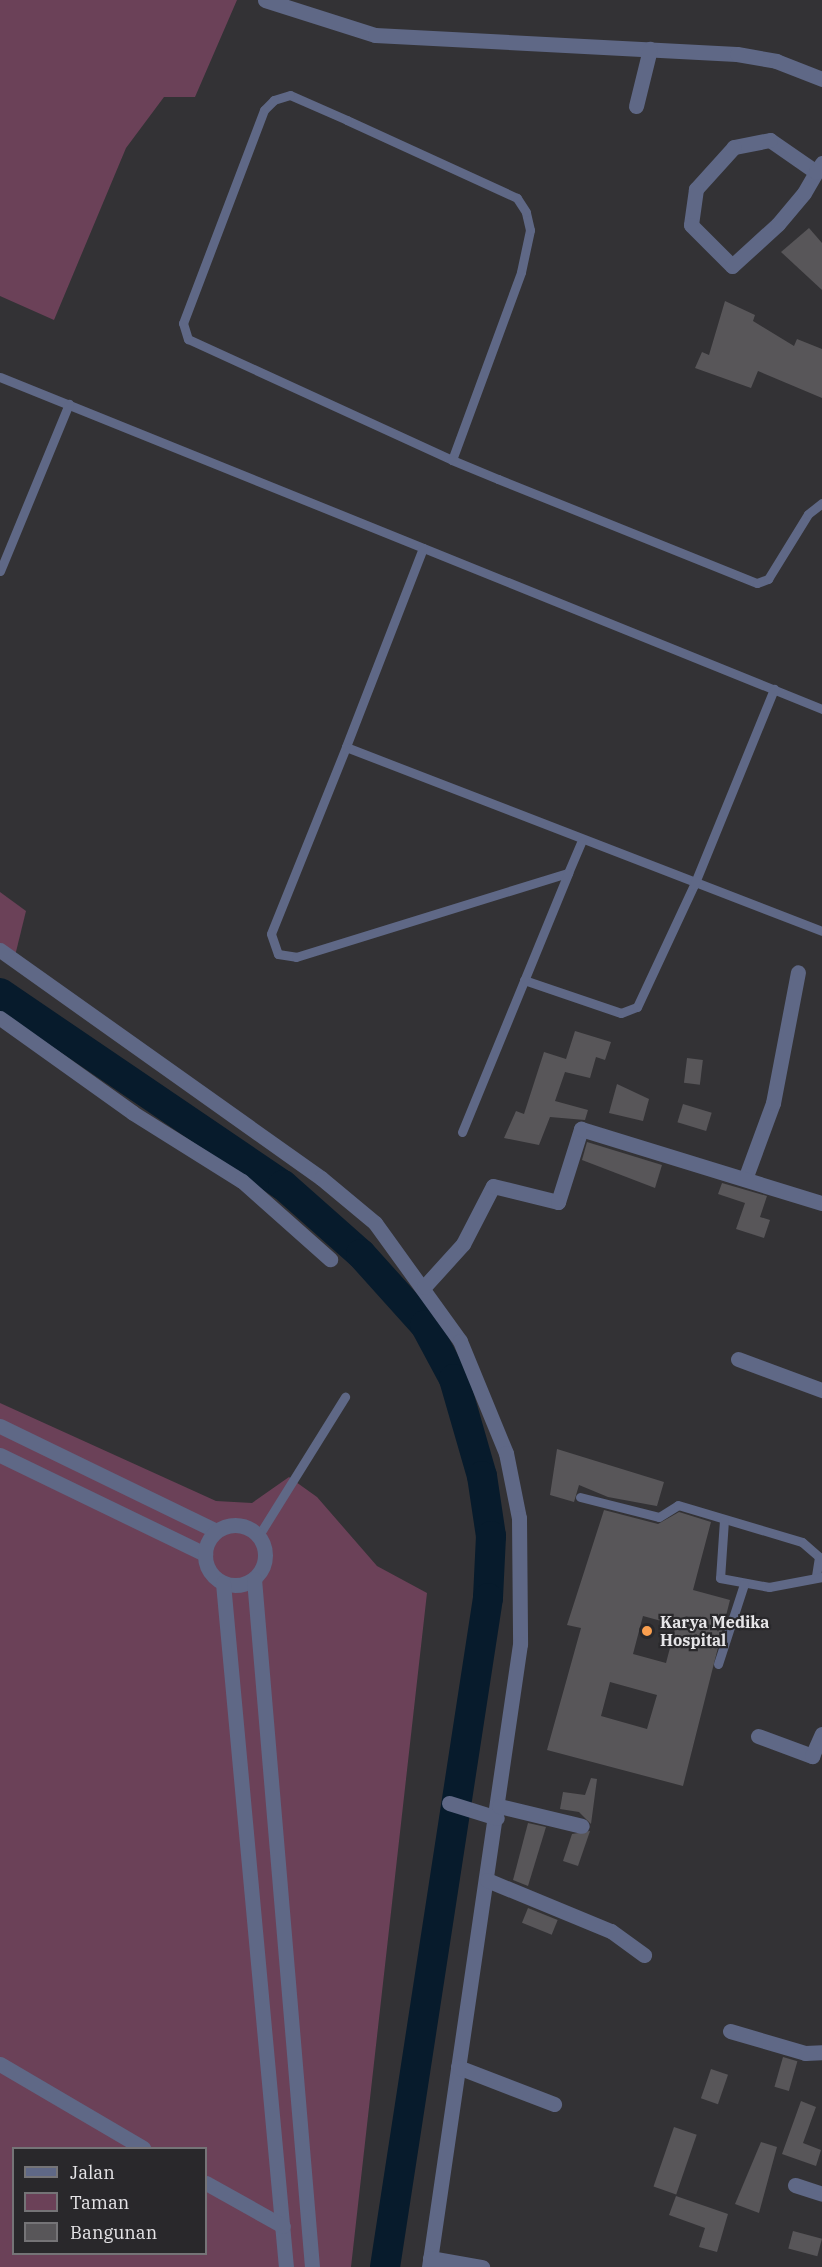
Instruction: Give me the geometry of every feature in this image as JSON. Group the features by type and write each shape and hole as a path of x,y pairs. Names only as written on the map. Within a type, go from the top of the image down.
{"street":[{"path":"265,0 375,35 650,49 757,57 822,79"},
{"path":"636,106 650,49"},
{"path":"770,140 819,167 778,224 732,266 691,225 696,189 734,147 770,140"},
{"path":"0,950 344,1197 375,1223 424,1287 472,1365 506,1453 519,1518 520,1644 498,1812 429,2263 482,2267"},
{"path":"745,1179 773,1103 798,972"},
{"path":"0,1018 133,1113 242,1181 330,1259"},
{"path":"424,1287 463,1245 493,1186 558,1202 581,1129 822,1203"},
{"path":"738,1359 822,1390"},
{"path":"0,1426 216,1531 246,1526 259,1535 265,1558 254,1579 312,2267"},
{"path":"0,1455 205,1554"},
{"path":"216,1531 205,1554 210,1572 223,1583 239,1586 254,1579"},
{"path":"223,1583 286,2267"},
{"path":"758,1736 812,1756 822,1734"},
{"path":"450,1803 471,1810 498,1812 582,1826"},
{"path":"487,1880 611,1931 644,1955"},
{"path":"730,2031 805,2053 822,2052"},
{"path":"0,2064 141,2147"},
{"path":"459,2067 554,2104"},
{"path":"207,2184 283,2226"},
{"path":"795,2185 822,2194"}],"lane":[{"path":"452,460 521,272 530,230 526,212 517,198 347,120 290,95 274,100 259,121 183,323 184,335 452,460 757,583 768,579 808,514 822,503"},
{"path":"0,377 822,709"},
{"path":"0,571 69,404"},
{"path":"423,548 271,934 278,954 296,957 568,873"},
{"path":"524,980 631,1012 645,996 694,885 774,689"},
{"path":"346,747 580,842 822,931"},
{"path":"462,1132 580,842"},
{"path":"259,1535 345,1397"},
{"path":"580,1497 659,1517 678,1505 813,1548 819,1557 819,1577 788,1586 744,1584 718,1576 724,1520"},
{"path":"718,1664 744,1584"}],"green space":[{"path":"0,0 237,0 195,97 164,97 126,148 54,320 0,296"},
{"path":"0,892 26,911 13,964 0,955"},
{"path":"0,1403 216,1501 252,1503 289,1477 317,1497 377,1566 427,1593 351,2267 0,2267"}],"building":[{"path":"809,228 822,243 822,290 781,252"},
{"path":"725,301 755,315 753,321 794,346 797,339 822,349 822,398 758,371 751,388 695,368 702,352 709,355"},
{"path":"575,1031 611,1042 605,1060 596,1057 590,1078 565,1072 555,1101 588,1110 585,1120 550,1117 539,1145 504,1138 516,1111 524,1114 544,1052 566,1059"},
{"path":"687,1058 703,1060 700,1085 684,1083"},
{"path":"617,1084 649,1099 643,1121 609,1113"},
{"path":"683,1104 712,1113 706,1131 677,1122"},
{"path":"587,1142 662,1165 655,1188 582,1160"},
{"path":"722,1183 767,1196 760,1217 770,1220 764,1238 736,1229 745,1203 718,1194"},
{"path":"557,1449 664,1482 657,1506 662,1507 608,1497 579,1485 574,1502 550,1495"},
{"path":"604,1510 658,1524 679,1512 711,1522 693,1590 730,1600 683,1786 547,1750 581,1628 567,1625","holes":["643,1616 676,1625 666,1663 633,1654","610,1682 657,1695 647,1729 601,1716"]},
{"path":"591,1778 597,1779 591,1824 579,1812 560,1809 563,1792 585,1795"},
{"path":"528,1823 546,1827 528,1886 513,1880"},
{"path":"590,1831 578,1866 563,1861 572,1834"},
{"path":"528,1908 558,1920 552,1935 522,1923"},
{"path":"783,2057 797,2061 789,2091 774,2087"},
{"path":"711,2069 728,2075 718,2104 701,2098"},
{"path":"801,2101 816,2107 803,2143 821,2150 816,2166 782,2154"},
{"path":"674,2127 697,2135 676,2194 653,2187"},
{"path":"761,2142 777,2147 759,2213 735,2204"},
{"path":"676,2196 728,2214 717,2252 699,2247 705,2228 669,2215"},
{"path":"793,2231 822,2239 817,2256 788,2248"}],"waterway":[{"path":"0,993 283,1185 361,1254 425,1325 454,1379 482,1476 491,1536 488,1598 385,2267"}],"place":[{"name":"Karya Medika Hospital","path":"647,1631"}]}
